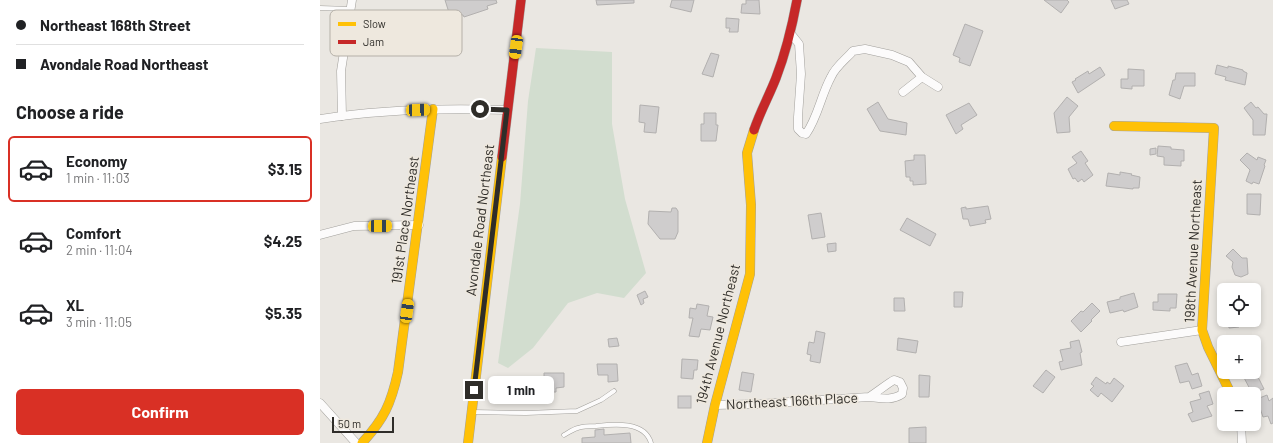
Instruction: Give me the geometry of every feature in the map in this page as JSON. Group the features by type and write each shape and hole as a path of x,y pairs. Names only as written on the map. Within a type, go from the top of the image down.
{"street":[{"path":"351,9 352,0"},
{"name":"Avondale Road Northeast","path":"468,443 521,0"},
{"name":"194th Avenue Northeast","path":"707,443 715,405 750,274 751,205 747,154 759,116 776,79 791,34 797,0"},
{"path":"791,34 799,44 801,74 798,129 802,133 806,134 811,127 823,93 832,75 853,51 865,49 892,55 909,62 922,77 938,87"},
{"path":"342,116 341,71 343,56"},
{"path":"903,92 922,77"},
{"path":"320,119 389,111 433,109 507,110"},
{"name":"191st Place Northeast","path":"362,443 380,424 388,409 395,386 419,225 433,109"},
{"name":"198th Avenue Northeast","path":"1114,126 1214,128 1202,330 1208,347 1228,387"},
{"path":"320,235 354,226 419,225"},
{"path":"1121,342 1202,330"},
{"name":"Northeast 166th Place","path":"715,405 869,397"},
{"path":"320,403 356,443"},
{"path":"1241,431 1242,443"}],"lane":[{"path":"320,8 351,9"},
{"path":"471,412 526,413 577,411 601,400 614,391"},
{"path":"564,435 577,428 626,425 639,429 650,437 651,443"}],"green space":[{"path":"536,48 612,52 612,124 625,199 646,273 624,298 597,293 568,303 533,348 508,368 498,363 520,204 528,101"}],"building":[{"path":"445,0 496,0 497,3 487,6 488,9 464,17 462,15 462,10 448,10"},
{"path":"596,0 634,0 634,3 597,5"},
{"path":"672,0 694,0 691,12 670,7"},
{"path":"746,0 759,0 760,14 741,13 742,4 746,4"},
{"path":"1044,0 1067,0 1069,2 1061,13"},
{"path":"1111,0 1127,0 1129,4 1115,9"},
{"path":"726,18 739,19 738,32 729,32 730,28 726,28"},
{"path":"965,24 983,31 970,66 959,62 960,58 953,55"},
{"path":"711,53 719,55 713,77 702,74"},
{"path":"1217,65 1243,70 1247,73 1245,85 1225,80 1226,77 1215,74"},
{"path":"1100,67 1105,75 1078,93 1072,82 1088,71 1089,74"},
{"path":"1128,69 1144,70 1144,86 1132,86 1132,89 1121,88 1121,79 1128,79"},
{"path":"1176,73 1195,73 1195,86 1184,86 1180,99 1169,95"},
{"path":"1067,97 1078,106 1069,117 1070,132 1057,133 1054,113"},
{"path":"878,102 888,119 907,123 906,135 880,131 867,109"},
{"path":"1251,102 1264,114 1267,114 1265,135 1253,135 1253,120 1244,108"},
{"path":"969,103 977,115 961,125 963,129 956,134 946,115"},
{"path":"640,105 659,107 656,133 644,132 645,123 639,122"},
{"path":"704,113 716,113 716,125 718,125 716,141 701,141 701,124 704,124"},
{"path":"1158,146 1184,150 1184,161 1181,161 1181,166 1164,165 1164,157 1157,156"},
{"path":"1156,148 1156,154 1150,155 1150,149"},
{"path":"1081,151 1088,161 1085,163 1093,175 1084,182 1082,179 1078,182 1075,178 1073,179 1068,169 1077,163 1072,157"},
{"path":"1247,153 1257,160 1258,157 1266,160 1259,184 1253,182 1252,184 1246,181 1250,170 1240,160"},
{"path":"914,155 925,155 926,184 913,185 913,181 910,181 910,177 906,177 905,161 914,160"},
{"path":"1120,172 1140,177 1139,188 1133,189 1106,186 1108,173 1120,175"},
{"path":"1247,194 1261,194 1260,215 1247,214"},
{"path":"988,206 991,219 985,220 986,223 970,226 968,219 963,219 961,208 966,207 966,209"},
{"path":"672,208 676,208 678,211 678,232 675,239 660,239 648,224 649,211 671,212"},
{"path":"821,213 825,237 812,239 808,215"},
{"path":"907,218 936,234 930,246 900,230"},
{"path":"836,243 836,251 828,252 827,244"},
{"path":"1233,249 1242,258 1247,258 1248,274 1241,277 1235,275 1232,267 1233,262 1226,256"},
{"path":"645,291 648,297 643,299 644,303 641,305 637,295"},
{"path":"954,292 963,292 962,307 954,307"},
{"path":"1134,293 1138,307 1124,312 1123,310 1110,313 1107,302 1120,299 1120,297"},
{"path":"1158,294 1177,294 1176,308 1170,308 1170,311 1153,310 1153,302 1158,302"},
{"path":"894,298 904,298 905,311 894,311"},
{"path":"1092,303 1100,311 1081,332 1071,321"},
{"path":"697,304 709,306 707,316 713,317 710,330 701,329 699,337 689,336 693,318 689,318 690,308 696,309"},
{"path":"816,331 825,333 820,363 810,361 811,355 807,354 809,342 814,343"},
{"path":"617,338 619,346 609,347 608,339"},
{"path":"898,338 918,341 916,353 897,350"},
{"path":"1079,340 1082,352 1080,353 1082,365 1061,370 1059,362 1063,361 1060,350 1071,348 1070,342"},
{"path":"682,359 698,360 697,370 694,370 693,379 681,378"},
{"path":"1187,363 1192,375 1198,373 1202,386 1192,389 1189,381 1180,383 1175,366"},
{"path":"597,364 617,364 618,381 608,382 608,375 598,375"},
{"path":"1046,370 1055,377 1043,393 1033,386"},
{"path":"742,372 754,374 751,392 739,390"},
{"path":"544,373 564,373 564,387 556,388 556,392 544,392"},
{"path":"919,375 930,376 929,397 919,397"},
{"path":"1096,377 1106,384 1107,382 1110,384 1114,378 1124,386 1112,402 1101,393 1098,397 1090,390 1094,386 1091,384"},
{"path":"1245,379 1259,379 1264,389 1261,390 1261,387 1249,387"},
{"path":"1209,391 1213,404 1207,406 1212,416 1192,422 1188,414 1193,412 1190,402 1201,399 1199,394"},
{"path":"1267,395 1269,401 1273,398 1273,423 1271,424 1268,416 1263,417 1261,411 1261,397"},
{"path":"678,396 691,396 691,408 678,408"},
{"path":"926,427 926,443 909,443 909,428"},
{"path":"604,429 604,435 630,433 631,443 582,443 582,438 595,437 595,430"}],"traffic: slow":[{"path":"362,443 376,426 386,410 393,393 398,372 433,109"},
{"path":"1114,126 1214,128 1202,330 1208,347 1228,387"},
{"path":"707,443 715,405 750,274 751,205 747,153 754,130"},
{"path":"468,443 502,157"}],"traffic: jam":[{"path":"502,157 521,0"},
{"path":"754,130 783,59 797,0"}],"route":[{"path":"474,390 507,110 480,109"}]}
